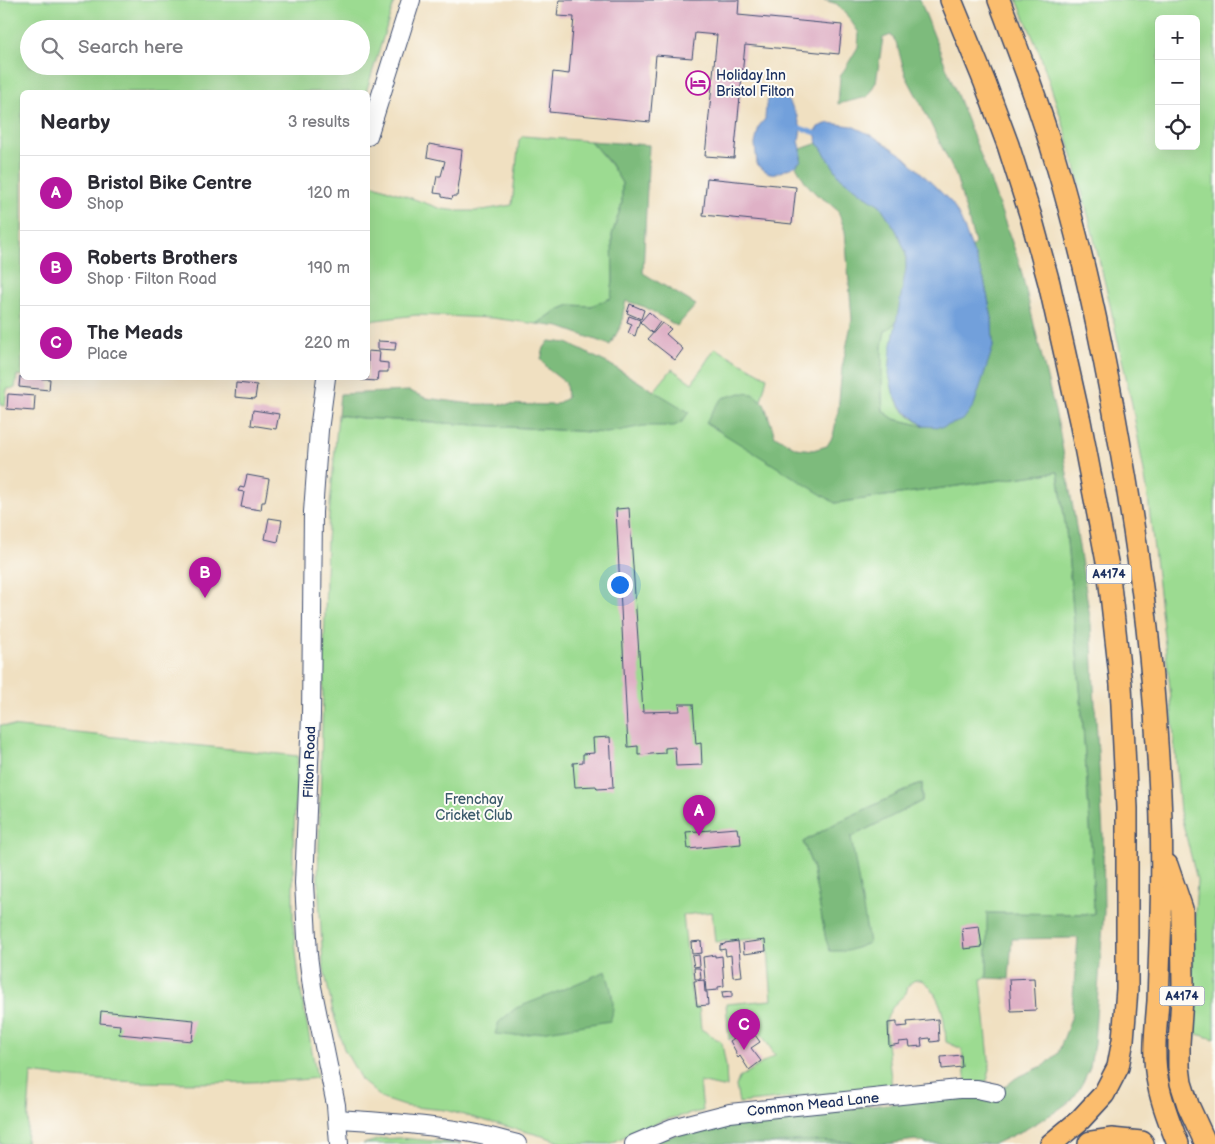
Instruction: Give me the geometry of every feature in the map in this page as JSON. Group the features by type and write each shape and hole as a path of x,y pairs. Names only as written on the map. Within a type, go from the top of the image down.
{"highway":[{"path":"1091,1144 1111,1140 1141,1144"}],"main road":[{"name":"A4174","path":"951,0 1008,145 1031,216 1049,283 1080,420 1108,568 1121,685 1127,808 1127,990 1123,1040 1118,1067 1104,1094 1080,1120 1051,1144"},
{"name":"A4174","path":"999,0 1030,83 1060,176 1084,269 1131,506 1146,619 1158,746 1161,911 1155,1048 1156,1067 1162,1099 1178,1144"},
{"name":"A4174","path":"1161,846 1182,909 1183,984 1179,1043 1181,1083 1190,1110 1206,1144"}],"street":[{"path":"370,130 411,0"},
{"name":"Filton Road","path":"326,380 319,430 314,512 311,715 304,883 308,955 312,987 333,1087 338,1119 339,1144"},
{"name":"Common Mead Lane","path":"634,1144 672,1128 730,1113 959,1089 977,1089 996,1093"},
{"path":"338,1119 442,1128 478,1134 517,1144"}],"green space":[{"path":"0,0 395,0 367,90 20,90 20,376 17,375 15,388 7,389 5,406 0,405"},
{"path":"824,0 920,0 986,169 1019,262 1059,428 1091,624 1103,834 1104,912 1094,1043 1090,1067 1073,1099 1026,1129 994,1144 928,1144 915,1140 887,1144 796,1141 770,1144 644,1144 729,1119 974,1096 1006,1086 1016,1078 1045,1065 1058,1053 1071,1019 1078,938 1012,939 1009,979 987,978 987,913 1094,914 1092,854 1081,699 1066,530 1058,472 835,503 706,423 715,407 723,398 741,393 753,394 764,403 775,436 796,448 813,450 827,446 833,436 838,412 842,368 852,320 845,231 838,211 816,194 806,183 796,166 801,160 801,149 818,143 840,177 880,205 896,230 906,252 906,269 897,322 885,331 882,347 883,411 894,419 924,426 993,347 992,318 984,280 971,249 975,243 956,176 906,76 896,42 891,35 883,38 876,82 867,97 838,104 840,77 858,47 859,33 837,4"},
{"path":"1017,0 1215,0 1215,1039 1190,1032 1197,880 1180,812 1170,688 1147,489 1132,404 1108,296 1066,133 1040,54"},
{"path":"523,136 590,141 610,164 622,183 622,203 612,235 613,280 611,298 591,306 570,305 556,311 537,324 492,318 416,315 370,321 370,183 442,209 477,211 512,205 519,140"},
{"path":"590,141 649,145 643,273 696,305 677,326 645,307 626,301 622,324 610,345 560,327 537,324 556,311 570,305 591,306 611,298 613,280 612,235 622,203 622,183 610,163"},
{"path":"897,322 892,344 890,367 892,389 902,409 924,426 894,419 883,411 881,371 883,339 887,329"},
{"path":"549,341 567,343 609,364 689,412 682,422 674,426 643,426 607,433 338,415 340,394 409,391 426,398 472,404 554,405 567,398 566,383 549,370 541,359 544,348"},
{"name":"Frenchay Cricket Club","path":"715,348 767,377 761,401 753,394 723,398 835,503 1058,472 1066,530 1081,699 1092,854 1094,914 988,913 987,978 981,979 990,1069 987,1081 966,1083 962,1049 946,1042 943,1015 938,999 925,982 919,980 914,981 908,986 906,993 892,1009 885,1025 892,1088 739,1103 736,1086 739,1078 775,1055 756,1026 742,1035 737,1034 729,1040 726,1004 772,1000 767,938 715,942 712,912 683,915 693,1007 699,1007 701,1029 722,1043 726,1066 727,1087 700,1082 703,1111 664,1120 633,1132 610,1144 566,1144 445,1110 404,1106 383,1099 362,1081 344,1049 333,1012 323,964 318,880 327,539 338,415 606,433 609,364 654,391 672,369 692,383","holes":["922,783 922,801 851,837 826,940 812,865 803,842 838,822"]},
{"path":"0,725 298,756 293,847 293,923 300,987 317,1078 249,1082 167,1083 85,1079 31,1073 26,1144 0,1144"},
{"path":"922,783 922,801 851,837 869,943 848,951 830,951 826,940 812,865 803,842 838,822"},
{"path":"606,971 613,1003 610,1021 515,1036 495,1034 499,1022 516,1008"},
{"path":"399,1138 461,1144 363,1144 381,1139"},
{"path":"796,1141 852,1142 859,1144 770,1144"}],"water":[{"path":"782,94 791,105 801,128 799,141 801,160 797,165 778,173 771,173 757,164 755,144 759,126 765,119 766,105 769,98 773,95"},
{"path":"829,123 852,126 873,136 905,157 952,203 961,220 984,280 992,318 993,347 974,405 963,420 943,427 924,426 904,410 894,396 889,374 891,350 906,269 906,252 896,230 880,205 840,177 818,143 815,133 818,127"}],"building":[{"path":"559,0 739,0 738,15 842,25 839,54 745,45 734,158 705,156 717,35 695,33 692,58 656,55 650,122 549,112 553,72 569,74 574,17 557,16"},
{"path":"429,144 462,150 457,196 453,196 452,199 442,197 442,194 434,193 437,176 441,176 445,161 427,157"},
{"path":"707,178 796,187 792,224 703,215"},
{"path":"630,304 644,310 641,319 627,313"},
{"path":"649,312 660,322 652,333 640,322"},
{"path":"629,316 640,320 635,336 628,333 632,324 627,322"},
{"path":"662,323 671,329 666,334 683,349 675,360 648,339"},
{"path":"378,341 396,342 395,350 378,349"},
{"path":"370,351 380,352 379,362 388,363 388,372 378,372 377,381 361,380 370,380"},
{"path":"20,376 20,380 50,380 49,390 19,387"},
{"path":"236,383 257,385 255,399 235,397"},
{"path":"8,394 35,396 34,411 7,409"},
{"path":"253,410 279,414 276,429 251,425"},
{"path":"247,475 269,479 265,502 262,502 261,510 241,507 244,492 238,491 240,487 244,488"},
{"path":"629,508 643,712 680,711 679,704 693,704 696,744 701,743 702,765 676,766 675,747 665,748 665,753 638,755 638,746 628,747 616,509"},
{"path":"269,518 282,520 278,542 265,539"},
{"path":"610,737 613,788 597,789 596,786 575,787 573,763 583,762 583,754 594,753 593,738"},
{"path":"737,828 741,844 688,849 686,832"},
{"path":"979,926 982,947 964,949 962,928"},
{"path":"765,940 766,951 744,954 743,943"},
{"path":"701,941 702,953 692,954 691,942"},
{"path":"738,941 742,976 733,977 731,955 726,956 725,949 720,950 720,945"},
{"path":"699,955 700,966 694,967 692,956"},
{"path":"715,955 715,957 722,956 724,986 718,987 718,990 706,991 703,957"},
{"path":"694,968 700,968 701,979 695,979"},
{"path":"1034,978 1036,1010 1011,1011 1009,979"},
{"path":"704,980 708,1005 697,1006 694,981"},
{"path":"732,991 732,997 723,998 722,992"},
{"path":"101,1011 194,1020 192,1041 119,1034 120,1025 100,1023"},
{"path":"938,1019 939,1041 931,1042 930,1038 921,1039 922,1046 910,1047 909,1041 889,1046 888,1023 897,1022 897,1027 908,1026 907,1022"},
{"path":"753,1032 760,1042 751,1048 761,1061 749,1070 740,1056 738,1058 730,1041 737,1036 741,1036 744,1039"},
{"path":"961,1055 962,1067 942,1069 941,1057"}],"waterway":[{"path":"801,128 815,133"}],"place":[{"name":"Holiday Inn Bristol Filton","path":"698,83"},
{"name":"Roberts Brothers","path":"205,598"},
{"name":"Bristol Bike Centre","path":"699,836"},
{"name":"The Meads","path":"744,1050"}]}
